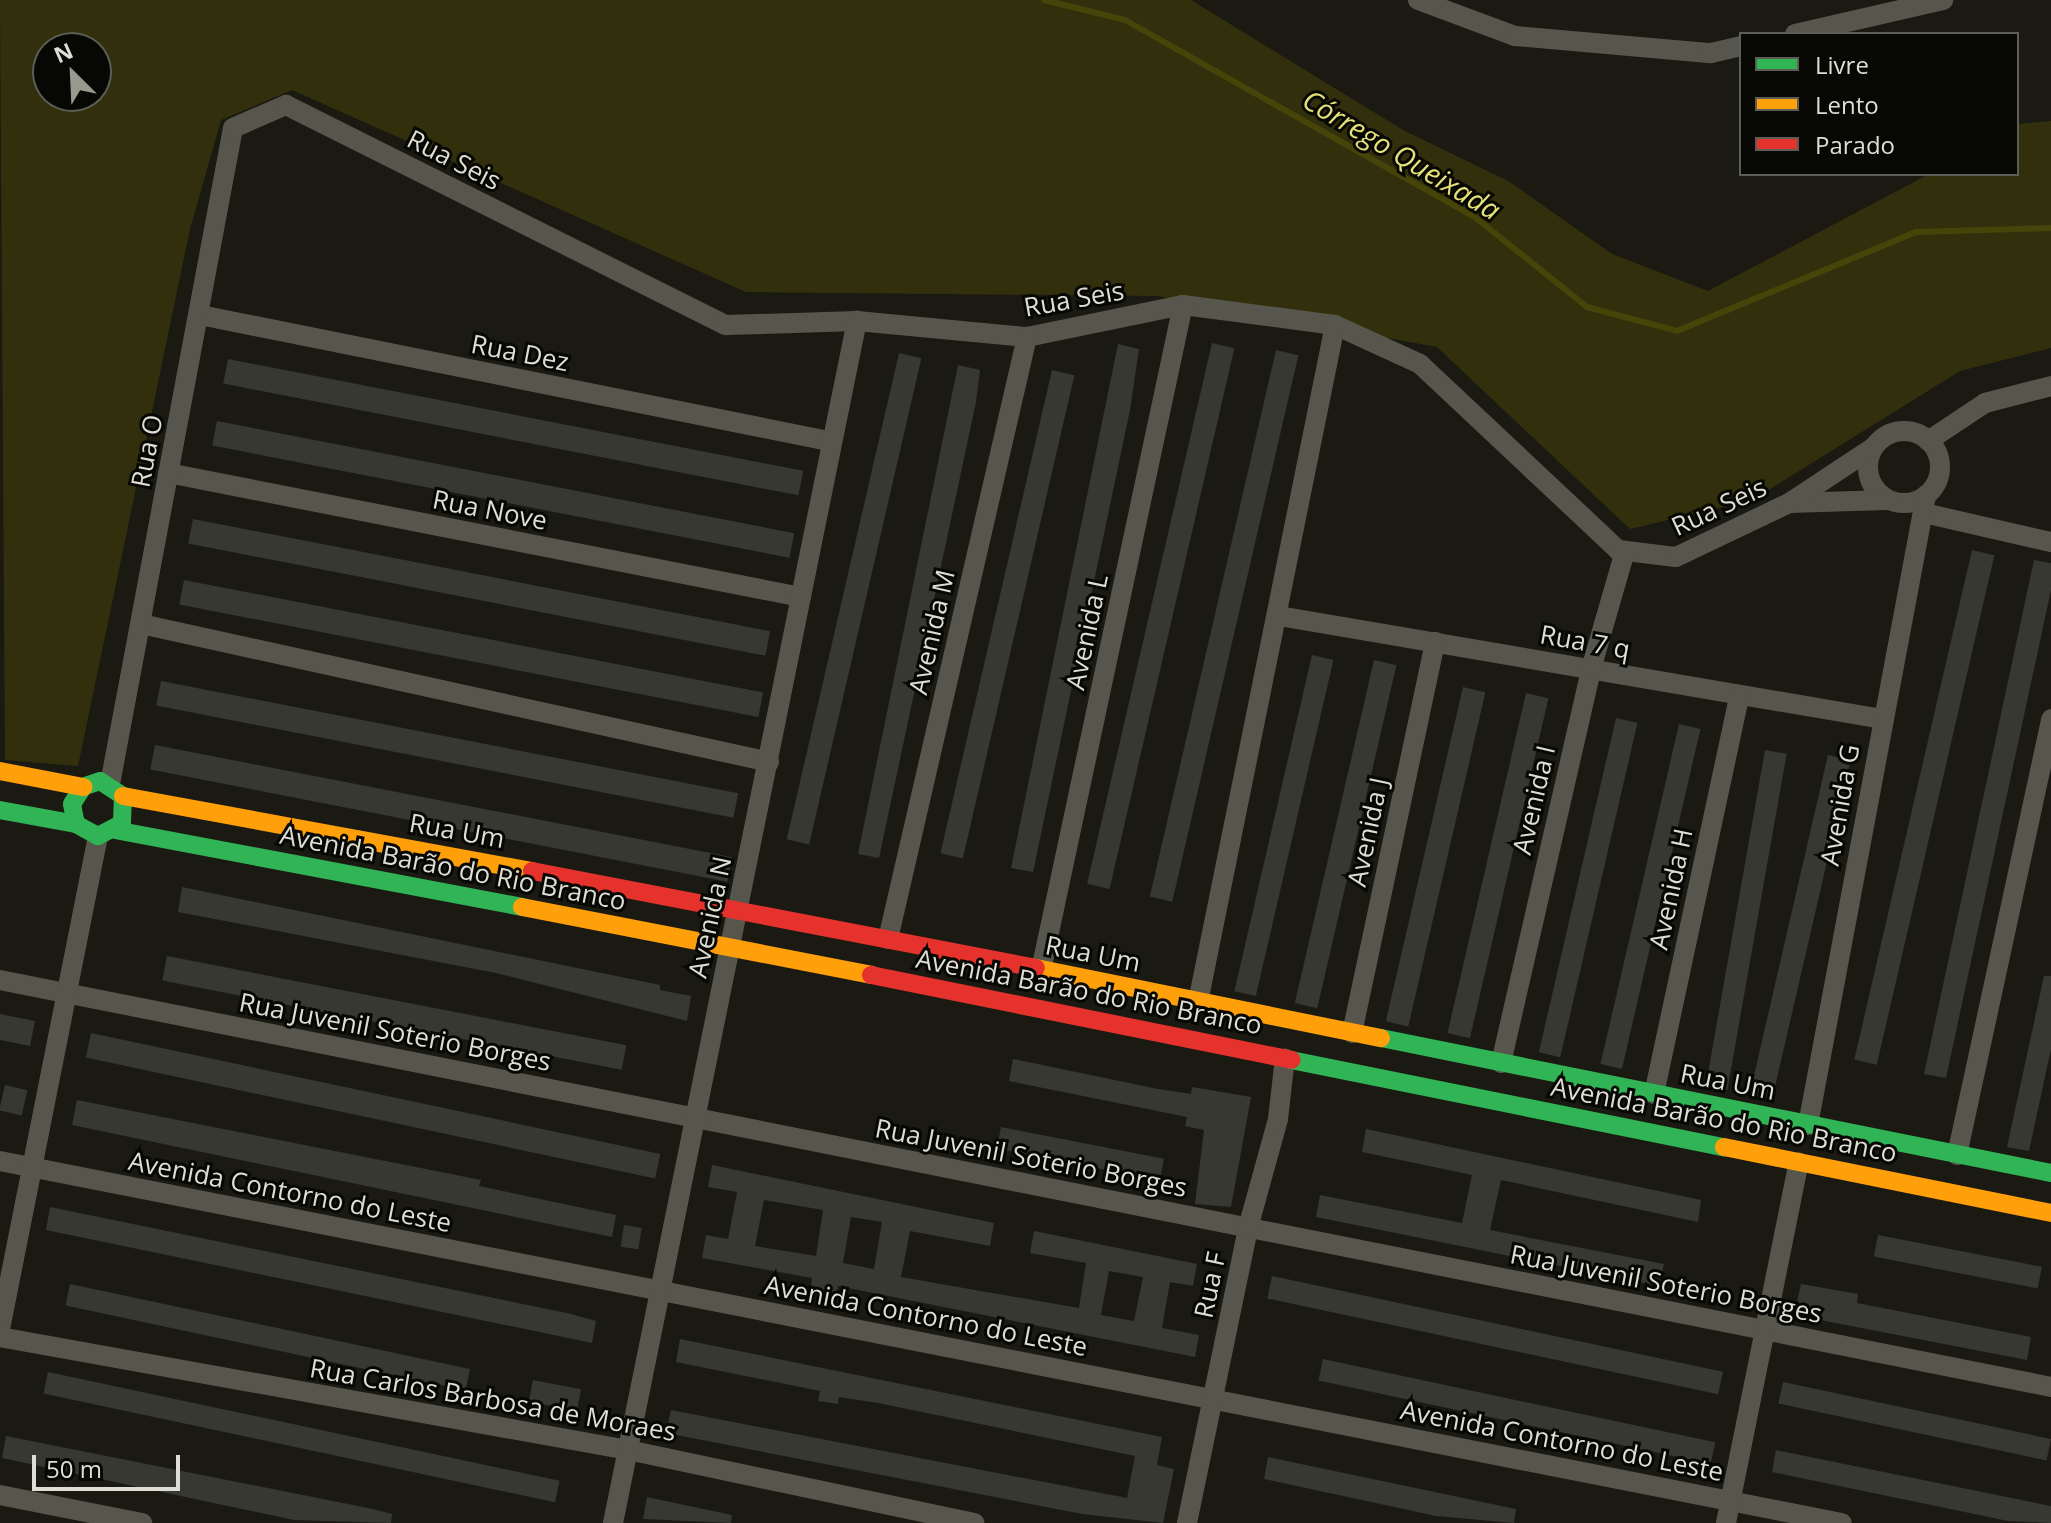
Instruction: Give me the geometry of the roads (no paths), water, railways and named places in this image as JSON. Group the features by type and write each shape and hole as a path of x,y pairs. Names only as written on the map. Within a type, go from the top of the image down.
{"street":[{"path":"1418,0 1515,36 1711,53 1739,46"},
{"path":"1804,32 1943,0"},
{"name":"Rua Seis","path":"233,128 286,105 726,325 857,321 1027,337 1183,305 1335,325 1420,364 1625,551 1676,557 1789,503 1874,447"},
{"name":"Rua O","path":"116,790 141,624 233,128"},
{"name":"Avenida L","path":"1041,970 1183,305"},
{"name":"Rua Dez","path":"200,315 829,441"},
{"name":"Avenida N","path":"613,1523 769,762 829,441 857,321"},
{"path":"1198,1002 1279,616 1335,325"},
{"name":"Avenida M","path":"888,939 1027,337"},
{"path":"1928,441 1985,403 2051,386"},
{"path":"1887,500 1868,476 1874,447 1900,431 1928,441 1940,468 1925,504"},
{"name":"Rua Nove","path":"168,473 801,597"},
{"path":"1789,503 1887,500 1925,504 2051,542"},
{"name":"Avenida G","path":"1808,1125 1882,719 1925,504"},
{"name":"Avenida I","path":"1501,1063 1591,669 1625,551"},
{"name":"Rua 7 q","path":"1279,616 1882,719"},
{"path":"141,624 769,762"},
{"name":"Avenida J","path":"1352,1033 1435,642"},
{"name":"Avenida H","path":"1654,1094 1739,696"},
{"path":"1957,1155 2051,719"},
{"path":"0,771 116,790 125,815 106,833 0,1329"},
{"path":"76,824 72,804 83,787"},
{"name":"Rua Um","path":"116,790 738,908 2051,1173"},
{"path":"0,810 76,824 106,833"},
{"name":"Avenida Barão do Rio Branco","path":"106,833 730,947 2051,1213"},
{"name":"Rua Juvenil Soterio Borges","path":"0,980 2051,1387"},
{"name":"Rua F","path":"1187,1523 1248,1228 1278,1119 1285,1058"},
{"name":"Avenida Contorno do Leste","path":"0,1161 1842,1523"},
{"path":"1726,1523 1799,1162"},
{"name":"Rua Carlos Barbosa de Moraes","path":"0,1337 628,1450 974,1523"},
{"path":"0,1495 142,1523"}],"waterway":[{"name":"Córrego Queixada","path":"1044,0 1125,20 1476,218 1587,307 1677,331 1916,232 2051,228"}]}
